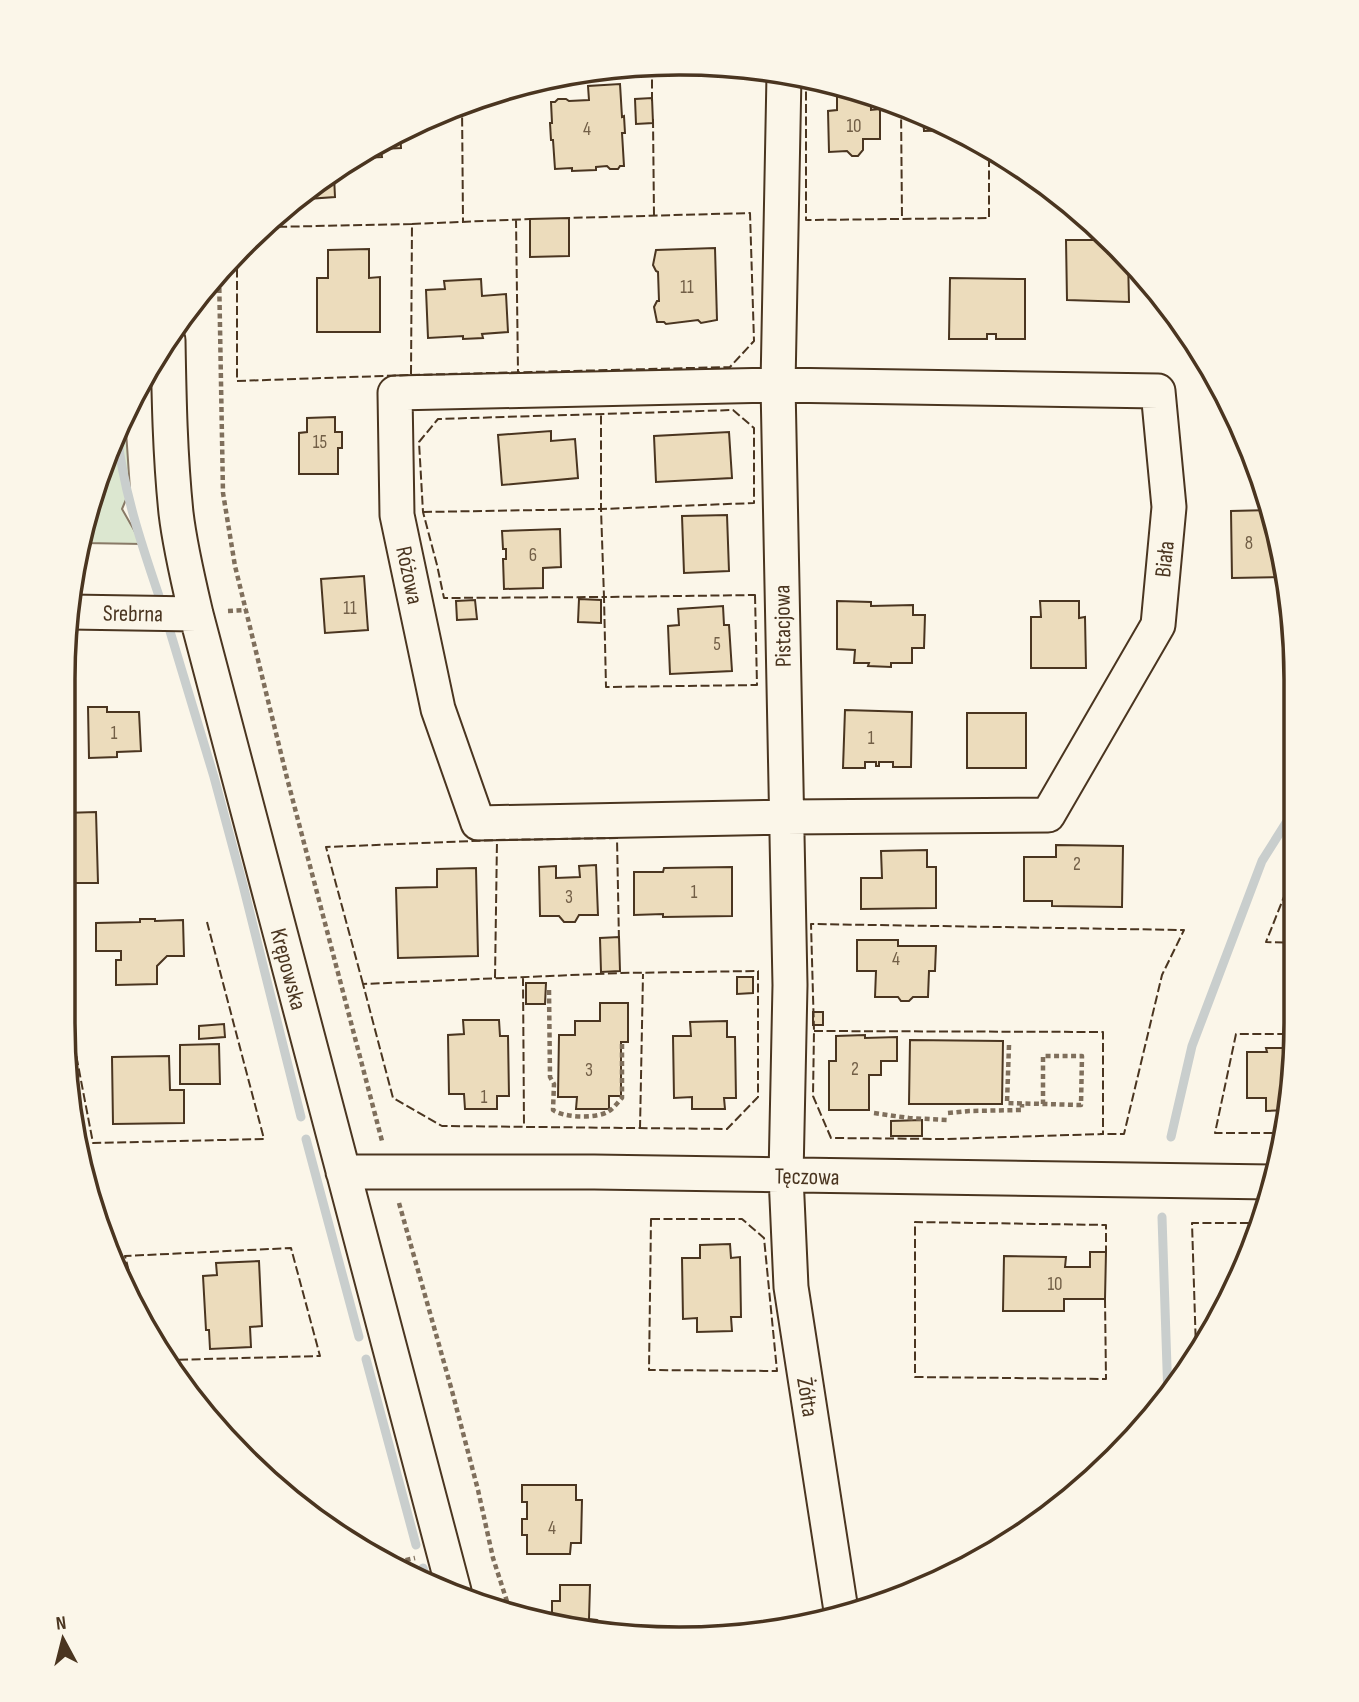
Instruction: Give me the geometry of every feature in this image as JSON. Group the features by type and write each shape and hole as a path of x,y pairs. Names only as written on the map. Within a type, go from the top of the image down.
{"street":[{"name":"Pistacjowa","path":"784,85 778,385 790,985 786,1176"},
{"name":"Krępowska","path":"168,358 176,513 184,564 452,1582"},
{"name":"Różowa","path":"778,385 396,393 397,515 438,709 478,823 785,817"},
{"name":"Biała","path":"778,385 1158,391 1169,507 1157,625 1048,815 785,817"},
{"name":"Srebrna","path":"79,612 196,614"},
{"name":"Tęczowa","path":"342,1172 594,1172 1262,1182"},
{"name":"Żółta","path":"786,1176 791,1287 840,1605"}],"path":[{"path":"219,288 223,493 235,566 287,778 478,1490 493,1558 507,1601"},
{"path":"549,990 553,1110 560,1115 596,1116 608,1112 622,1098 622,1044"},
{"path":"1009,1045 1007,1103 1022,1104 1081,1105 1082,1056 1043,1056 1043,1104"},
{"path":"948,1113 1021,1110 1022,1104"},
{"path":"874,1113 947,1120"}],"green space":[{"path":"126,437 130,490 122,509 142,544 91,543 107,485"}],"building":[{"path":"620,84 625,133 622,133 624,166 618,169 596,167 596,170 555,169 551,140 551,102 558,99 589,100 588,86"},
{"path":"837,96 871,106 871,110 880,109 880,139 863,139 863,150 858,156 852,156 847,151 829,152 828,111 837,110"},
{"path":"652,98 653,123 636,124 635,99"},
{"path":"334,184 335,197 314,198"},
{"path":"569,218 569,256 530,257 530,219"},
{"path":"1066,240 1094,240 1128,275 1129,302 1067,300"},
{"path":"715,248 717,320 701,323 698,320 666,324 657,322 654,307 659,301 658,272 653,265 656,250"},
{"path":"369,249 369,278 380,277 380,332 317,332 317,278 328,278 328,250"},
{"path":"950,278 1025,279 1025,339 996,339 996,334 987,334 987,339 949,339"},
{"path":"481,279 482,296 506,294 508,332 482,334 483,338 428,338 426,290 445,289 444,281"},
{"path":"335,417 335,432 342,432 342,448 338,448 338,474 299,474 299,433 307,432 307,418"},
{"path":"551,431 551,441 575,439 578,478 502,485 498,435"},
{"path":"729,432 732,478 656,482 654,436"},
{"path":"1259,510 1275,577 1232,578 1231,511"},
{"path":"727,515 729,571 684,573 682,516"},
{"path":"560,529 561,567 543,568 543,588 504,589 503,559 506,559 506,549 503,549 502,531"},
{"path":"364,576 368,630 325,633 321,579"},
{"path":"579,599 601,600 601,623 578,622"},
{"path":"475,600 477,619 457,620 456,601"},
{"path":"837,601 871,602 871,606 913,605 913,615 925,615 924,648 912,648 912,663 891,663 891,667 854,663 855,650 837,649"},
{"path":"1040,601 1079,601 1079,618 1085,617 1086,668 1031,668 1031,617 1041,617"},
{"path":"723,606 724,625 729,625 732,671 670,674 668,626 679,625 678,609"},
{"path":"88,707 107,707 107,712 139,712 141,751 117,752 117,757 89,758"},
{"path":"845,710 912,712 911,767 893,767 893,762 879,762 879,766 876,766 876,762 865,762 865,768 843,768"},
{"path":"967,713 1026,713 1026,768 967,768"},
{"path":"96,812 98,883 75,883 75,813"},
{"path":"1056,845 1123,846 1122,907 1052,906 1052,901 1024,901 1024,857 1056,857"},
{"path":"927,850 927,867 936,867 936,908 861,909 861,878 882,878 881,851"},
{"path":"596,865 598,915 579,915 575,922 564,922 559,916 540,916 539,867 556,866 556,878 580,877 579,866"},
{"path":"732,867 732,916 634,915 634,872 663,872 664,868"},
{"path":"476,868 478,956 398,958 396,888 437,887 437,869"},
{"path":"140,919 183,920 184,956 167,956 157,966 157,984 116,985 116,960 121,960 121,951 96,951 96,923 140,922"},
{"path":"619,937 620,971 601,972 600,938"},
{"path":"857,940 898,940 898,946 936,946 935,971 929,971 928,997 913,997 909,1001 901,1001 898,997 875,997 876,971 857,971"},
{"path":"737,977 753,977 753,993 737,994"},
{"path":"526,983 546,983 545,1004 526,1004"},
{"path":"600,1003 628,1003 628,1042 621,1042 621,1096 609,1096 609,1109 576,1109 577,1097 558,1097 559,1035 575,1035 575,1021 600,1021"},
{"path":"813,1012 823,1012 823,1025 813,1025"},
{"path":"463,1020 499,1020 500,1036 508,1036 509,1096 497,1096 497,1109 465,1109 464,1094 449,1094 448,1035 464,1034"},
{"path":"727,1021 727,1037 735,1037 736,1098 724,1098 725,1109 692,1109 692,1097 674,1098 673,1036 691,1036 690,1022"},
{"path":"224,1024 225,1037 199,1039 199,1026"},
{"path":"865,1035 865,1038 897,1037 897,1061 881,1061 881,1075 869,1075 869,1110 829,1110 829,1061 836,1061 836,1036"},
{"path":"910,1040 1003,1041 1002,1104 909,1104"},
{"path":"219,1044 220,1084 180,1084 180,1045"},
{"path":"1266,1048 1283,1048 1277,1110 1266,1111 1266,1098 1247,1098 1247,1052 1267,1052"},
{"path":"169,1056 170,1090 184,1090 184,1123 113,1124 112,1057"},
{"path":"922,1120 922,1136 891,1136 891,1121"},
{"path":"730,1244 731,1258 740,1257 741,1317 731,1317 732,1331 697,1332 697,1318 683,1319 682,1258 700,1258 700,1245"},
{"path":"1090,1252 1106,1252 1105,1299 1064,1299 1064,1311 1003,1311 1004,1256 1066,1257 1065,1267 1090,1267"},
{"path":"259,1261 262,1326 250,1327 251,1347 210,1349 209,1330 206,1330 203,1276 217,1275 216,1263"},
{"path":"522,1485 576,1485 576,1500 582,1500 581,1543 571,1543 570,1554 527,1554 527,1535 522,1535 522,1519 527,1519 527,1502 522,1502"},
{"path":"560,1585 590,1585 589,1619 599,1622 552,1613 552,1601 560,1601"}],"waterway":[{"path":"120,452 139,536 159,596"},
{"path":"169,628 214,777 301,1117"},
{"path":"1171,1137 1192,1046 1262,861 1284,826"},
{"path":"306,1139 359,1337"},
{"path":"1162,1217 1167,1378"},
{"path":"366,1359 416,1545"}],"fence":[{"path":"652,76 652,102"},
{"path":"806,89 806,220 989,218 989,160"},
{"path":"462,116 463,221"},
{"path":"901,117 902,219"},
{"path":"653,119 654,216"},
{"path":"411,375 730,367 754,341 750,213 569,218"},
{"path":"516,219 518,372"},
{"path":"412,224 530,219"},
{"path":"237,268 237,381 411,375 412,224 279,227"},
{"path":"423,512 601,509 754,503 754,428 733,410 438,419 419,442 423,512 444,598 604,597 601,509 601,414"},
{"path":"755,595 757,685 606,687 604,597 755,595"},
{"path":"495,978 497,840 617,838 619,942"},
{"path":"363,984 326,847 497,840"},
{"path":"1284,897 1266,942 1284,943"},
{"path":"77,1059 93,1143 264,1139 207,922"},
{"path":"814,1031 1103,1032 1103,1134 945,1139 831,1138 813,1096 811,924 1184,930 1162,975 1124,1134 1100,1134"},
{"path":"758,971 758,1097 727,1129 442,1126 393,1098 363,984 620,973 758,971"},
{"path":"640,1129 643,974"},
{"path":"523,977 524,1127"},
{"path":"1273,1133 1215,1133 1236,1034 1283,1034"},
{"path":"651,1219 742,1219 764,1238 777,1371 649,1370 651,1219"},
{"path":"1105,1299 1106,1379 915,1377 915,1222 1106,1225 1106,1252"},
{"path":"1196,1337 1192,1223 1250,1223"},
{"path":"129,1270 125,1256 291,1248 320,1356 178,1360"}]}
